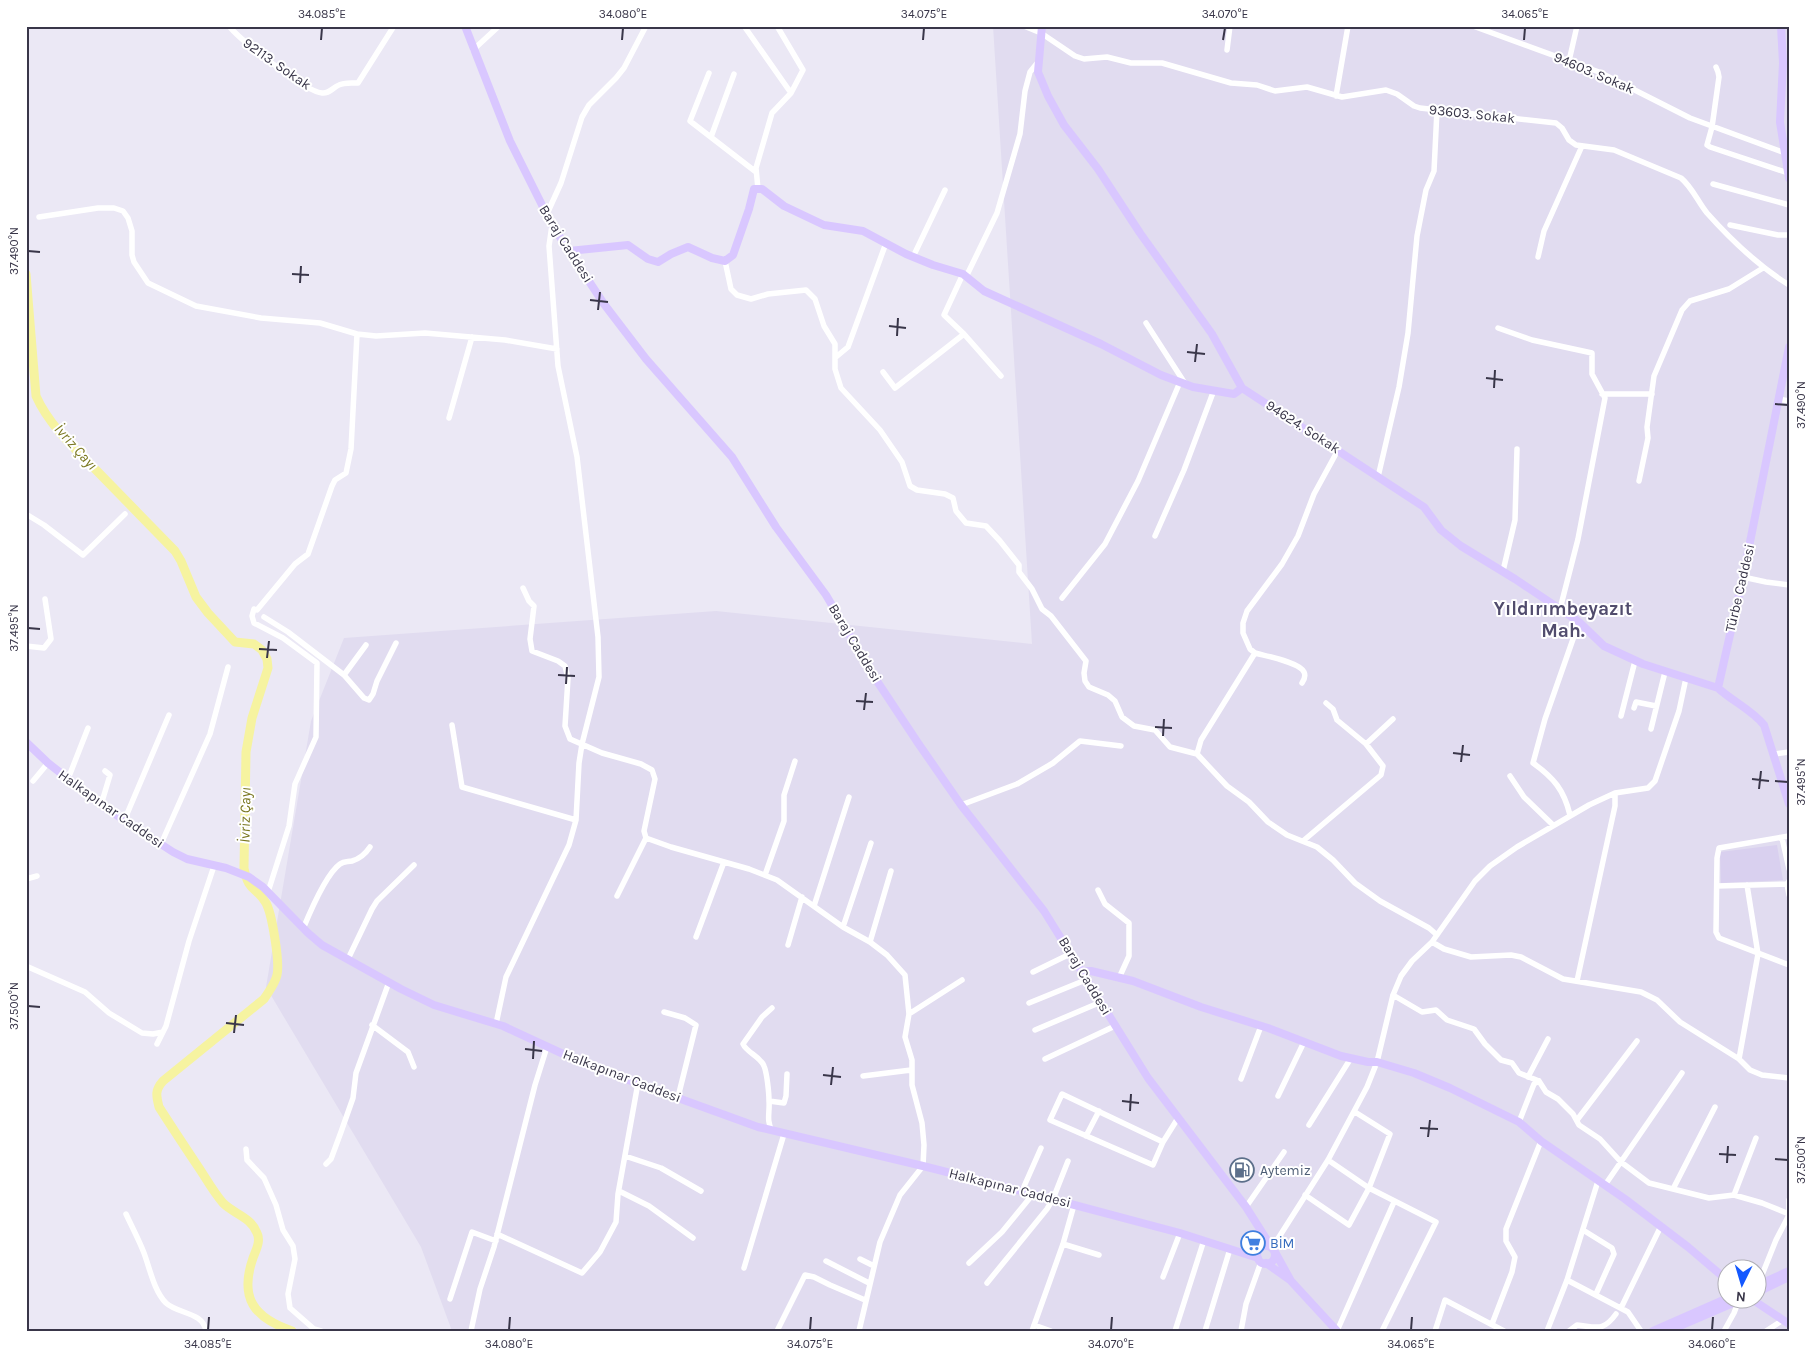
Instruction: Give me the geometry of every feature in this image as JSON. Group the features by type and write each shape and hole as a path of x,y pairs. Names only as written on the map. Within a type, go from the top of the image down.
{"main road":[{"name":"Baraj Caddesi","path":"465,26 510,141 546,216 569,251 604,304 646,360 732,457 776,527 826,595 884,691 961,805 1044,911 1072,953 1148,1078 1246,1207 1291,1281"},
{"path":"1781,26 1786,52 1780,122 1788,175"},
{"name":"94624. Sokak","path":"1041,30 1038,72 1048,96 1064,125 1098,169 1212,334 1242,388 1424,507 1442,530 1461,546 1560,609 1578,622 1604,646 1664,672 1718,688"},
{"path":"569,251 628,245 648,259 658,262 688,247 725,262 733,255 754,189 762,189 784,206 824,225 864,231 913,257 965,276 984,291 1102,344 1161,375 1183,383 1234,394 1242,388"},
{"name":"Türbe Caddesi","path":"1718,688 1743,577 1789,347"},
{"path":"1718,688 1733,701 1756,716 1766,729 1789,804"},
{"name":"Halkapınar Caddesi","path":"26,742 48,764 124,821 187,859 240,873 256,881 322,945 434,1005 496,1024 587,1064 742,1122 784,1134 1022,1191 1180,1233 1262,1261 1291,1281"},
{"path":"1083,971 1091,971 1133,981 1201,1007 1351,1058 1376,1062 1414,1073 1519,1122 1541,1141 1688,1246 1718,1272"},
{"path":"1267,1246 1273,1250 1274,1259 1271,1262 1262,1261 1258,1253 1262,1247 1267,1246"},
{"path":"1768,1280 1789,1271"},
{"path":"1768,1287 1789,1277"},
{"path":"1291,1281 1337,1331"},
{"path":"1653,1331 1718,1302"},
{"path":"1668,1331 1718,1309"},
{"path":"1768,1310 1786,1322"}],"street":[{"name":"92113. Sokak","path":"229,26 249,46 315,91 325,93 340,84 358,83 394,26"},
{"path":"473,50 499,26"},
{"path":"546,216 561,183 582,117 594,100 624,68 646,26"},
{"path":"744,26 791,93"},
{"path":"758,189 756,168 772,114 791,93 803,70 777,26"},
{"name":"93603. Sokak","path":"1024,26 1041,30 1079,58 1107,56 1131,63 1162,63 1231,83 1257,85 1279,91 1307,88 1336,96 1348,96 1386,90 1414,106 1484,116 1548,121 1560,125 1572,143 1582,146"},
{"path":"1227,50 1230,26"},
{"path":"1336,96 1348,26"},
{"path":"1569,61 1577,26"},
{"name":"94603. Sokak","path":"1475,27 1607,76 1672,110 1712,127 1785,153"},
{"path":"1001,376 944,314 997,213 1020,134 1030,72 1038,62"},
{"path":"1716,67 1719,74 1708,146 1788,175"},
{"path":"709,73 690,121 756,172"},
{"path":"711,137 734,74"},
{"path":"1378,477 1400,387 1408,333 1417,236 1426,190 1434,171 1437,110"},
{"path":"1538,256 1544,231 1582,146 1614,150 1681,178 1688,185 1705,211 1732,240 1763,268 1789,285"},
{"path":"1712,184 1789,205"},
{"path":"913,257 944,190"},
{"path":"39,217 71,211 114,208 123,211 128,218 132,231 132,255 134,262 148,283 196,306 262,318 320,323 357,334 376,336 425,333 505,340 557,349"},
{"path":"496,1024 506,977 569,845 576,820 578,763 598,678 598,637 577,457 558,366 549,246 552,225"},
{"path":"1730,225 1778,235 1789,235"},
{"path":"836,357 848,347 886,243"},
{"path":"725,262 731,289 737,295 751,299 768,294 806,290 815,299 824,326 835,344 835,369 841,388 880,430 902,462 910,486 917,490 945,494 953,498 956,511 966,523 986,526 1000,541 1018,565 1019,572 1032,589 1042,609 1051,616 1086,661 1084,673 1085,681 1089,687 1108,695 1115,701 1122,717 1134,726 1154,730 1170,747 1197,754 1227,786 1249,802 1268,822 1286,835 1317,846 1355,883 1380,901 1429,928 1437,935"},
{"path":"1640,481 1648,438 1647,427 1654,376 1682,310 1690,301 1729,289 1763,268"},
{"path":"1062,598 1105,544 1138,481 1183,383 1146,323"},
{"path":"1498,328 1532,340 1592,353 1592,374 1605,398 1578,538 1560,609"},
{"path":"357,334 351,449 346,472 335,480 332,486 308,554 296,564 258,610 254,609 252,616 254,623 283,638 344,675 364,698 369,700 374,694 377,681 396,643"},
{"path":"883,372 895,388 964,334"},
{"path":"449,418 472,337"},
{"path":"1155,536 1184,470 1214,390"},
{"path":"1602,394 1652,394"},
{"path":"1778,399 1789,401"},
{"path":"1302,683 1305,677 1304,671 1298,665 1255,653 1250,649 1243,633 1243,623 1248,611 1282,564 1298,536 1314,494 1338,450"},
{"path":"1502,571 1515,520 1516,450"},
{"path":"26,514 44,525 83,555 125,514"},
{"path":"1743,577 1789,585"},
{"path":"523,588 529,601 534,606 530,639 532,651 558,661 565,666 568,678 565,717 566,733 570,739 602,753 641,764 652,770 655,779 644,831 646,838 617,896"},
{"path":"26,646 44,648 51,639 45,599"},
{"path":"264,617 288,632 319,661 316,737 296,784 289,826 268,892"},
{"path":"1570,815 1566,798 1558,786 1533,764 1545,719 1578,622"},
{"path":"344,675 366,645"},
{"path":"1197,754 1201,740 1255,653"},
{"path":"1621,716 1635,661"},
{"path":"161,844 210,734 228,667"},
{"path":"1651,729 1664,672"},
{"path":"1273,1250 1328,1160 1367,1087 1376,1062 1393,995 1400,976 1432,942 1475,881 1490,866 1570,815 1615,794 1648,788 1655,781 1679,712 1686,678"},
{"path":"1634,708 1636,702 1656,706"},
{"path":"1303,841 1381,775 1383,766 1366,744 1337,720 1332,709 1326,703"},
{"path":"124,821 168,715"},
{"path":"1366,744 1393,719"},
{"path":"452,725 462,787 576,820"},
{"path":"68,779 88,728"},
{"path":"961,805 1017,784 1054,763 1080,741 1121,746"},
{"path":"1774,754 1789,752"},
{"path":"765,875 784,821 784,795 795,761"},
{"path":"33,782 48,764"},
{"path":"101,805 110,775 105,771"},
{"path":"1510,776 1524,797 1553,825"},
{"path":"1577,981 1615,806 1615,794"},
{"path":"814,906 849,797"},
{"path":"1789,869 1786,837 1719,848 1717,858 1717,936 1789,965"},
{"path":"646,838 777,880 843,927 870,942 888,955 905,975 908,1014 906,1037 912,1060 912,1085 922,1123 924,1144 923,1166 900,1195 880,1242 859,1331"},
{"path":"843,927 871,843"},
{"path":"303,928 332,871 342,862 354,860 366,853 370,847"},
{"path":"696,937 724,862"},
{"path":"348,959 372,909 414,865"},
{"path":"157,1044 166,1026 189,941 214,866"},
{"path":"870,942 891,871"},
{"path":"26,880 37,876"},
{"path":"1717,886 1788,882 1789,895"},
{"path":"1739,1059 1758,954 1747,885"},
{"path":"1098,890 1105,904 1129,923 1129,956 1119,978"},
{"path":"788,945 802,898"},
{"path":"1432,942 1444,949 1471,957 1510,955 1521,957 1563,979 1641,992 1657,1000 1680,1022 1739,1059 1750,1070 1756,1073 1789,1078"},
{"path":"1033,972 1072,953"},
{"path":"26,966 85,992 109,1013 142,1033 153,1034 163,1032"},
{"path":"1029,1003 1088,979"},
{"path":"908,1014 962,980"},
{"path":"326,1164 331,1159 353,1098 356,1073 389,982"},
{"path":"1393,995 1422,1012 1436,1010 1447,1020 1474,1029 1501,1060 1512,1063 1519,1074 1539,1081 1546,1092 1558,1099 1573,1114 1580,1125 1600,1139 1621,1162 1649,1183 1709,1198 1734,1195 1762,1203 1789,1214"},
{"path":"1035,1030 1101,1002"},
{"path":"772,1008 762,1017 743,1044 745,1049 753,1054 764,1066 769,1100 768,1123 772,1131"},
{"path":"664,1012 685,1018 696,1024 678,1097"},
{"path":"372,1026 408,1052 414,1068"},
{"path":"1045,1059 1115,1026"},
{"path":"1241,1079 1261,1026"},
{"path":"1528,1076 1548,1039"},
{"path":"1577,1120 1637,1041"},
{"path":"1278,1096 1304,1042"},
{"path":"471,1331 480,1289 496,1241 532,1094 546,1050"},
{"path":"1308,1125 1351,1058"},
{"path":"863,1076 911,1070"},
{"path":"769,1100 784,1103 787,1074"},
{"path":"1547,1331 1601,1183 1621,1162 1682,1074"},
{"path":"1519,1122 1534,1084 1539,1081"},
{"path":"497,1234 582,1273 600,1252 616,1222 618,1191 638,1083"},
{"path":"1163,1142 1062,1094 1050,1120 1152,1166 1163,1142 1178,1118"},
{"path":"1673,1189 1715,1107"},
{"path":"1086,1136 1099,1112"},
{"path":"1305,1195 1349,1224 1369,1188 1390,1134 1355,1112"},
{"path":"744,1268 784,1134"},
{"path":"1734,1195 1756,1138"},
{"path":"1494,1327 1515,1257 1506,1241 1506,1229 1541,1141"},
{"path":"1022,1191 1041,1148"},
{"path":"246,1149 247,1160 264,1178 276,1204 283,1230 293,1246 295,1258 288,1294 290,1308 314,1329 321,1331"},
{"path":"1246,1207 1284,1152"},
{"path":"625,1156 662,1168 701,1191"},
{"path":"1328,1160 1369,1188 1436,1222 1382,1331"},
{"path":"987,1283 1053,1199 1068,1161"},
{"path":"618,1191 650,1206 693,1238"},
{"path":"969,1263 1002,1232 1033,1194"},
{"path":"1768,1260 1789,1214 1789,1200"},
{"path":"1337,1331 1394,1202"},
{"path":"1050,1331 1033,1328 1063,1244 1074,1205"},
{"path":"126,1214 159,1294 167,1304 175,1309 185,1311 205,1325 206,1331"},
{"path":"1621,1308 1661,1226"},
{"path":"1583,1230 1612,1248 1614,1254 1596,1294"},
{"path":"450,1299 472,1232 496,1241"},
{"path":"1163,1277 1180,1233"},
{"path":"1175,1331 1204,1240"},
{"path":"1063,1244 1099,1255"},
{"path":"1205,1331 1230,1249"},
{"path":"860,1259 874,1266"},
{"path":"826,1261 869,1283"},
{"path":"1241,1331 1246,1304 1262,1261"},
{"path":"777,1331 805,1275 814,1277 865,1300"},
{"path":"1567,1280 1628,1312 1641,1331"},
{"path":"1435,1331 1445,1300 1504,1331"},
{"path":"1724,1331 1735,1310"},
{"path":"1569,1331 1577,1325 1599,1328 1608,1325 1616,1314"},
{"path":"1766,1331 1786,1322"}],"shaded area":[{"path":"993,26 1789,26 1789,1331 452,1331 421,1247 266,987 311,721 344,638 716,611 1032,644"},
{"path":"1777,845 1783,880 1721,883 1720,852"}],"waterway":[{"name":"İvriz Çayı","path":"26,274 36,396 41,407 71,445 175,551 196,597 208,613 235,642 254,644 262,650 267,659 268,668 252,718 246,752 244,868 250,885 266,903 268,909 273,927 277,975 264,999 163,1081 157,1090 157,1096 159,1107 217,1196 227,1207 251,1223 257,1233 257,1249 249,1272 248,1284 249,1295 253,1305 268,1320 292,1331"}],"place":[{"name":"Aytemiz","path":"1242,1170"},
{"name":"BİM","path":"1253,1243"}],"district":[{"name":"Yıldırımbeyazıt Mah.","path":"1563,620"}]}
